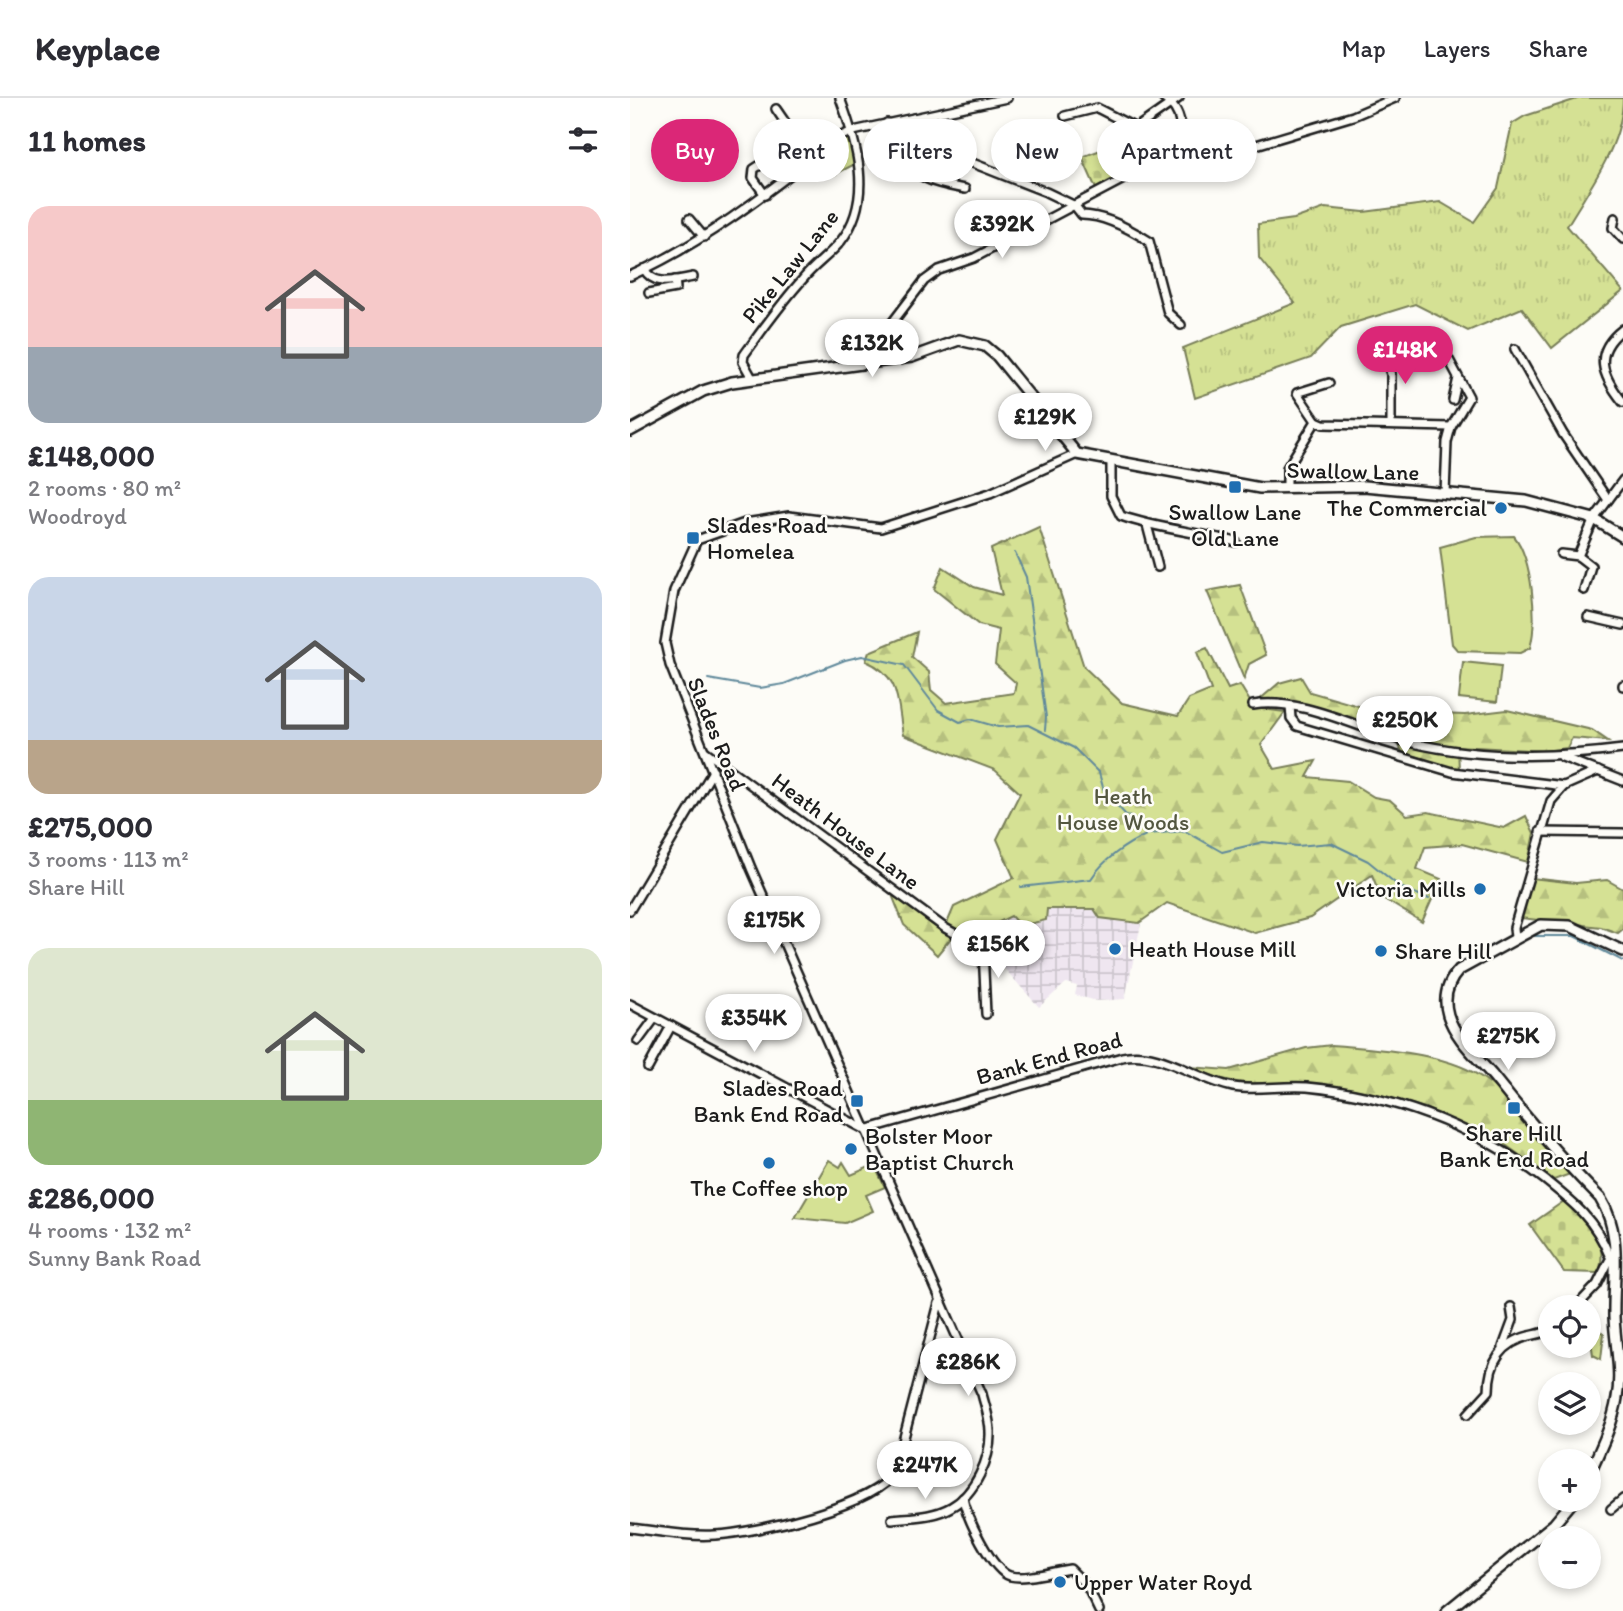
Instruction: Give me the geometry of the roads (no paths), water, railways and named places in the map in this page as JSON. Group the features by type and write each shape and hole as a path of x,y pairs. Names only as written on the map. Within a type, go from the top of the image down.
{"street":[{"path":"840,98 853,131"},
{"path":"909,119 1007,98"},
{"path":"1163,98 1172,104 1179,119"},
{"path":"1065,116 1097,108 1136,128 1179,98"},
{"path":"1257,145 1353,116 1395,98"},
{"path":"776,109 783,119"},
{"path":"849,134 863,129"},
{"name":"Pike Law Lane","path":"752,378 743,362 744,355 770,317 804,276 841,242 856,218 860,166 853,131"},
{"path":"977,164 1075,206 1082,215 1092,215 1114,223 1149,241 1168,313 1181,325"},
{"path":"756,182 765,195"},
{"path":"630,276 704,237 781,182"},
{"path":"939,182 965,189"},
{"path":"860,366 900,317 924,281 939,270 974,258 1119,182"},
{"path":"1615,218 1613,228 1623,239"},
{"path":"689,219 704,237"},
{"path":"644,269 652,280 693,277"},
{"path":"649,293 673,291 676,288 675,279"},
{"path":"1623,329 1606,346 1603,358 1604,373 1623,402"},
{"path":"1364,351 1382,348 1402,339"},
{"path":"630,431 703,391 752,378 860,366 912,357 959,340 985,346 997,356 1077,454"},
{"path":"1382,348 1391,374 1391,424"},
{"path":"1515,349 1563,434 1608,500"},
{"path":"1445,493 1447,442 1451,427 1469,397 1448,358"},
{"path":"1453,400 1458,378"},
{"path":"1329,383 1297,393 1315,421 1323,424 1451,427"},
{"path":"1287,488 1287,468 1315,421"},
{"name":"Swallow Lane","path":"1077,454 1215,482 1287,488 1364,486 1526,501 1594,519 1623,537"},
{"name":"Slades Road","path":"963,1498 976,1483 990,1434 982,1394 751,868 670,665 665,643 674,591 697,540 745,523 789,516 881,528 990,493 1077,454"},
{"path":"1111,463 1111,496 1121,516 1147,526 1181,529 1236,542"},
{"path":"1578,556 1594,519 1623,480"},
{"path":"1147,526 1158,567"},
{"path":"1561,554 1578,556 1591,566 1584,590"},
{"path":"1588,617 1623,625"},
{"path":"1253,705 1290,706 1411,743 1457,750 1561,757 1623,749"},
{"path":"1290,706 1291,718 1297,726 1440,768 1564,786"},
{"name":"Heath House Lane","path":"704,751 944,928 983,949 986,1014"},
{"path":"1561,757 1623,781"},
{"path":"630,910 713,771"},
{"path":"1516,937 1514,928 1550,801 1564,786 1598,771"},
{"path":"1540,832 1623,833"},
{"path":"1614,1313 1618,1239 1612,1219 1600,1198 1541,1138 1463,1041 1448,1016 1446,994 1457,973 1528,930 1541,925 1570,926 1623,951"},
{"path":"630,1004 865,1130"},
{"path":"638,1041 655,1018"},
{"path":"648,1068 671,1026"},
{"name":"Bank End Road","path":"865,1130 1132,1055 1170,1064 1233,1087 1305,1087 1352,1094 1435,1116 1486,1139 1517,1158 1585,1214 1603,1237 1609,1258"},
{"path":"1587,1295 1597,1285 1612,1249 1612,1219"},
{"path":"1599,1449 1621,1395 1620,1358 1609,1258"},
{"path":"630,1528 685,1535 718,1535 776,1525 842,1505 876,1489 895,1472 940,1303"},
{"path":"1468,1414 1489,1391 1489,1375 1509,1335 1511,1307"},
{"path":"1502,1349 1515,1340 1538,1333"},
{"path":"892,1519 935,1513 963,1498 965,1511 992,1560 1003,1573 1015,1577 1070,1569 1087,1586 1100,1611"},
{"path":"1611,1509 1623,1500"},
{"path":"1447,1611 1554,1524 1564,1512"}],"waterway":[{"path":"1015,553 1026,577 1046,717 1045,730"},
{"path":"708,679 760,688 784,684 862,656 904,665 938,710 960,722 970,719 998,727 1028,725 1074,748 1099,773 1104,791 1125,814 1140,823 1147,834 1185,831 1222,852 1263,842 1297,846 1331,843 1368,861 1400,887 1429,899"},
{"path":"1021,887 1091,879 1115,853 1146,835"},
{"path":"1534,936 1574,936 1623,961"}],"place":[{"name":"Swallow Lane Old Lane","path":"1235,487"},
{"name":"The Commercial","path":"1501,508"},
{"name":"Slades Road Homelea","path":"693,538"},
{"name":"Victoria Mills","path":"1480,889"},
{"name":"Heath House Mill","path":"1115,949"},
{"name":"Share Hill","path":"1381,951"},
{"name":"Slades Road Bank End Road","path":"857,1101"},
{"name":"Share Hill Bank End Road","path":"1514,1108"},
{"name":"Bolster Moor Baptist Church","path":"851,1149"},
{"name":"The Coffee shop","path":"769,1163"},
{"name":"Upper Water Royd","path":"1060,1582"}],"park label":[{"name":"Heath House Woods","path":"1123,809"}]}
